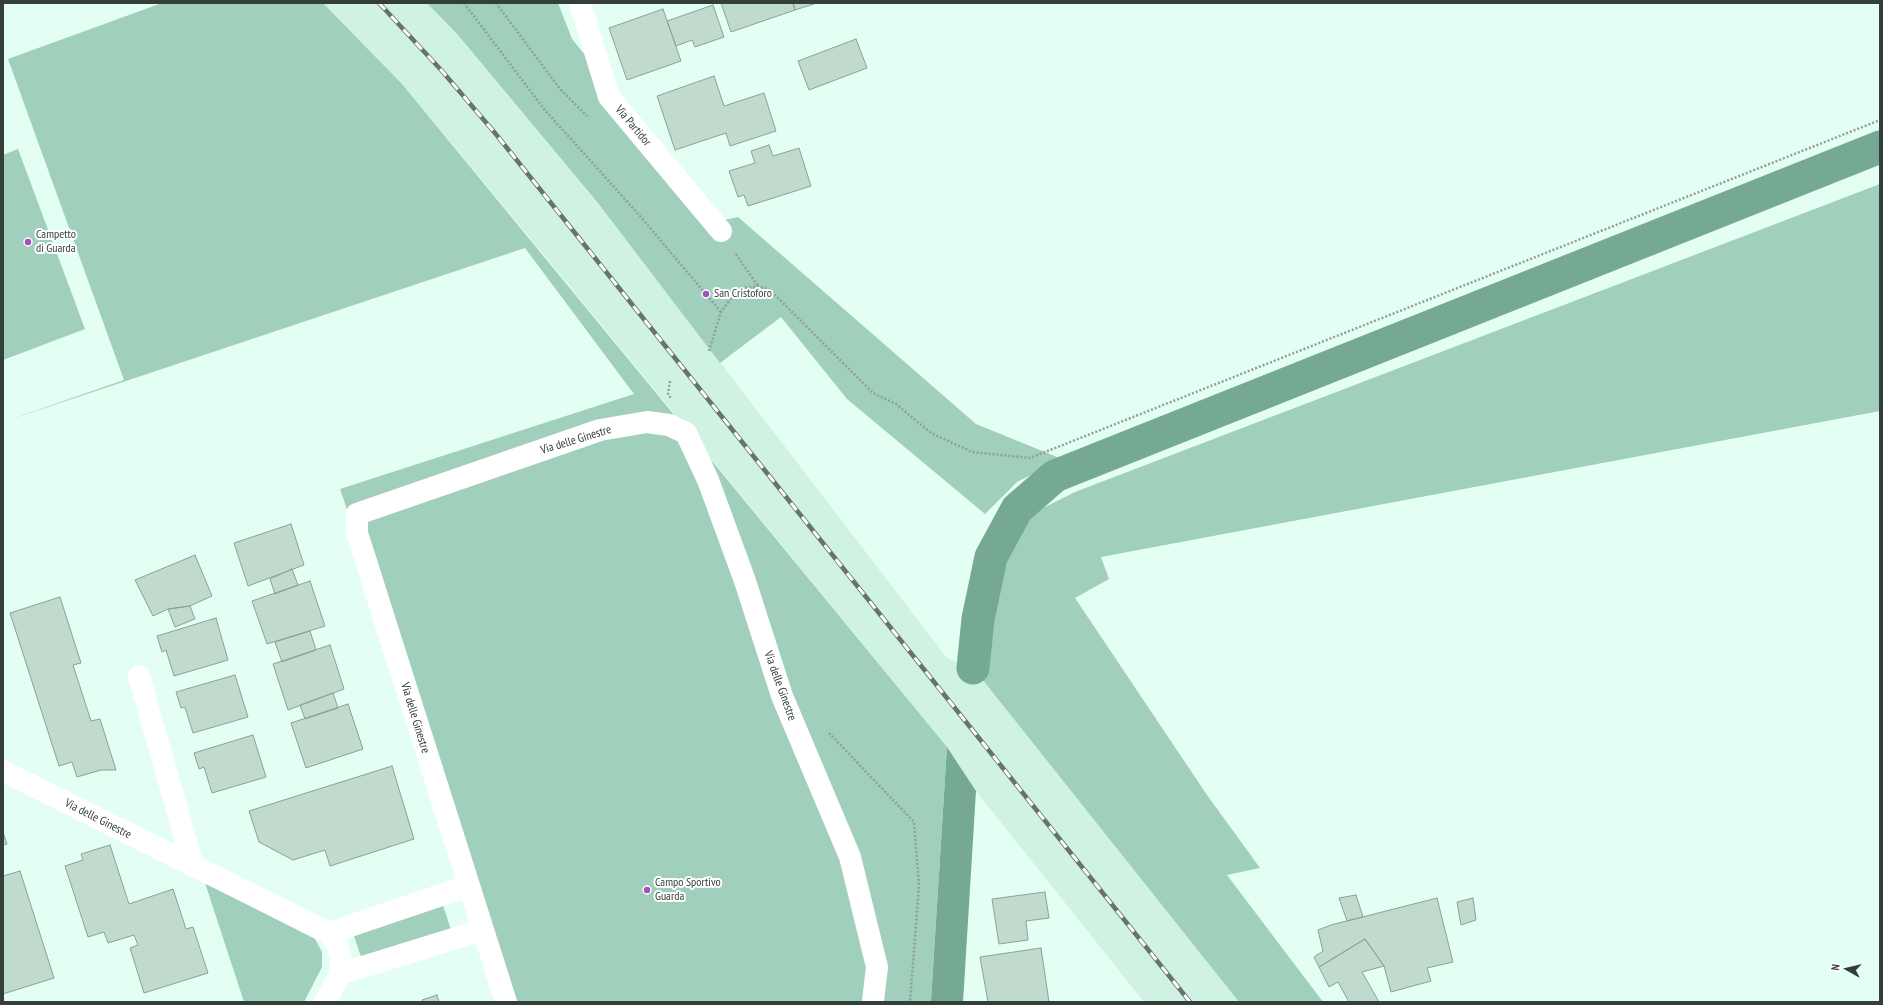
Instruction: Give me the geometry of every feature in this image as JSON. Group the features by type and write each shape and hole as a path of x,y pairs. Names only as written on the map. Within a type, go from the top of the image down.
{"street":[{"name":"Via Partidor","path":"580,3 609,97 721,231"},
{"name":"Via delle Ginestre","path":"506,1002 357,533 357,514 600,430 647,422 669,425 686,433 708,480 745,582 782,696 850,857 877,967 873,1001"},
{"path":"139,676 193,866"},
{"name":"Via delle Ginestre","path":"3,771 329,933"},
{"path":"325,1002 340,974 341,959 337,944 329,933 468,886"},
{"path":"340,974 482,930"}],"path":[{"path":"464,3 544,109 640,216 721,312"},
{"path":"709,351 721,312 734,294 743,288 758,286 770,290 873,393 896,404 931,433 972,452 1030,458 1880,120"},
{"path":"721,231 758,286"},
{"path":"826,726 829,733 914,822 919,886 910,1002"}],"shaded area":[{"path":"162,3 323,3 402,84 947,747 931,1002 517,1002 340,489 634,394 525,248 3,422 124,380 8,59"},
{"path":"323,3 427,3 458,35 598,203 947,658 973,668 1239,1002 1144,1002 976,791 947,747 540,250 402,84"},
{"path":"427,3 558,3 572,39 720,221 738,217 976,424 1062,459 1017,482 985,514 847,399 781,317 720,363 598,203 458,35"},
{"name":"Campetto di Guarda","path":"18,149 85,329 3,360 3,155"},
{"path":"1880,184 1880,411 1101,557 1109,579 1075,598 1207,795 1260,868 1227,875 1323,1002 1239,1002 978,674 996,567 1017,528 1039,510 1075,492"},
{"path":"947,747 976,791 963,1002 931,1002"},
{"path":"205,883 315,939 322,952 322,967 304,1002 244,1002"},
{"path":"443,905 451,930 361,957 353,933"}],"building":[{"path":"721,3 793,3 795,10 731,32"},
{"path":"793,3 817,3 795,10"},
{"path":"713,5 724,37 695,47 692,40 676,46 667,21"},
{"path":"663,9 681,61 627,80 609,28"},
{"path":"856,39 867,68 809,90 798,61"},
{"path":"714,76 724,106 764,93 776,131 730,146 726,133 675,150 657,96"},
{"path":"769,145 773,156 799,148 811,186 748,206 744,195 738,197 729,171 755,163 751,151"},
{"path":"291,524 304,565 248,586 234,543"},
{"path":"195,555 212,596 190,606 168,609 153,616 135,580"},
{"path":"292,569 298,585 275,594 270,579"},
{"path":"310,581 325,626 267,644 252,601"},
{"path":"60,597 81,663 73,665 91,721 100,719 116,770 101,770 77,777 72,762 59,766 10,613"},
{"path":"190,606 195,619 175,627 168,609"},
{"path":"216,618 228,660 174,676 166,650 162,652 157,636"},
{"path":"310,631 316,650 282,662 275,642"},
{"path":"330,645 344,689 288,710 273,664"},
{"path":"235,675 248,717 193,733 185,707 181,708 176,692"},
{"path":"333,693 338,708 305,719 300,705"},
{"path":"348,704 363,749 306,768 291,723"},
{"path":"253,735 266,777 212,793 204,767 199,769 194,753"},
{"path":"392,766 414,839 330,866 325,850 293,860 259,842 249,811"},
{"path":"3,832 7,844 3,845"},
{"path":"110,845 129,904 173,889 186,929 193,927 208,973 144,993 130,948 138,945 134,935 108,943 104,932 88,937 65,866 83,860 81,854"},
{"path":"20,871 54,978 3,994 3,876"},
{"path":"1045,892 1049,918 1026,921 1028,940 999,944 992,899"},
{"path":"1356,895 1363,917 1347,921 1339,898"},
{"path":"1437,898 1453,962 1427,968 1431,981 1391,992 1384,966 1365,939 1319,967 1314,957 1323,951 1318,930 1331,925"},
{"path":"1473,898 1476,920 1461,925 1457,902"},
{"path":"1365,939 1384,966 1362,972 1379,1002 1349,1002 1338,982 1329,987 1319,967"},
{"path":"1041,948 1049,1002 988,1002 980,957"},
{"path":"437,995 439,1002 422,1002 422,1000"}],"waterway":[{"path":"973,668 978,619 991,557 1017,509 1055,476 1880,147"}],"railway":[{"path":"379,3 442,71 495,133 1190,1002"}],"place":[{"name":"Campetto di Guarda","path":"28,242"},
{"name":"San Cristoforo","path":"706,294"},
{"name":"Campo Sportivo Guarda","path":"647,890"}]}
